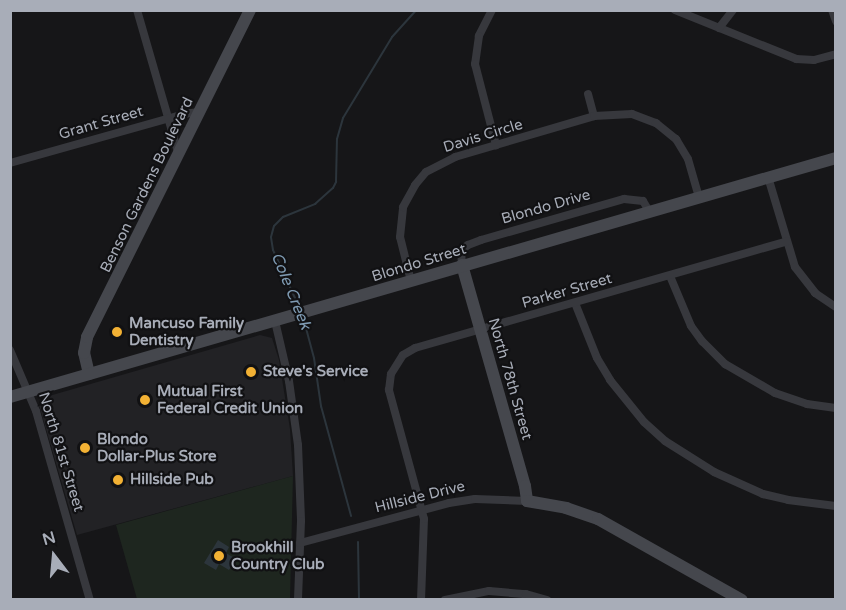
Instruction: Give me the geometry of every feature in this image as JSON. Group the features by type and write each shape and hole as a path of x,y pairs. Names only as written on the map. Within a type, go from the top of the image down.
{"street":[{"path":"137,10 178,152"},
{"name":"Benson Gardens Boulevard","path":"89,374 84,353 87,337 250,10"},
{"path":"492,10 479,36 475,64 496,145"},
{"path":"675,10 796,59 814,60 836,54"},
{"path":"719,28 733,10"},
{"path":"832,10 836,21"},
{"path":"588,94 594,117"},
{"name":"Grant Street","path":"10,163 169,118 199,112"},
{"name":"Davis Circle","path":"411,282 399,229 403,207 415,185 426,172 440,163 496,145 594,117 615,113 632,114 664,128 676,139 688,159 699,197"},
{"name":"Blondo Street","path":"10,397 836,158"},
{"path":"768,177 787,241 801,278 815,293 836,307"},
{"name":"Blondo Drive","path":"462,265 460,255 468,245 504,233 630,198 643,201 649,211"},
{"name":"Parker Street","path":"421,600 424,523 391,400 391,374 403,355 415,348 787,241"},
{"name":"North 78th Street","path":"462,265 527,501"},
{"path":"670,276 691,326 702,341 725,364 774,393 807,404 836,408"},
{"path":"575,303 597,358 610,380 644,423 665,441 714,472 763,494 788,501 836,506"},
{"path":"280,320 300,468 297,600"},
{"name":"North 81st Street","path":"10,350 29,392 90,600"},
{"name":"Hillside Drive","path":"300,543 315,541 422,510 475,499 527,501 566,508 598,519 742,600"},
{"path":"445,600 489,591 526,594 547,600"}],"shaded area":[{"path":"260,335 272,338 279,360 290,429 293,476 77,535 39,405 42,398"},
{"name":"Brookhill Country Club","path":"293,476 290,599 137,599 116,525"},
{"name":"Brookhill Country Club","path":"218,540 229,547 226,553 236,559 229,570 219,564 216,570 204,563"}],"waterway":[{"name":"Cole Creek","path":"300,309 273,250 271,237 274,226 283,217 315,204 333,188 336,182 337,139 343,118 392,37 416,10"},
{"name":"Cole Creek","path":"303,317 314,358 321,406 351,516"},
{"name":"Cole Creek","path":"358,542 359,600"}],"place":[{"name":"Mancuso Family Dentistry","path":"117,332"},
{"name":"Steve's Service","path":"251,372"},
{"name":"Mutual First Federal Credit Union","path":"145,400"},
{"name":"Blondo Dollar-Plus Store","path":"85,448"},
{"name":"Hillside Pub","path":"118,480"},
{"name":"Brookhill Country Club","path":"219,556"}]}
